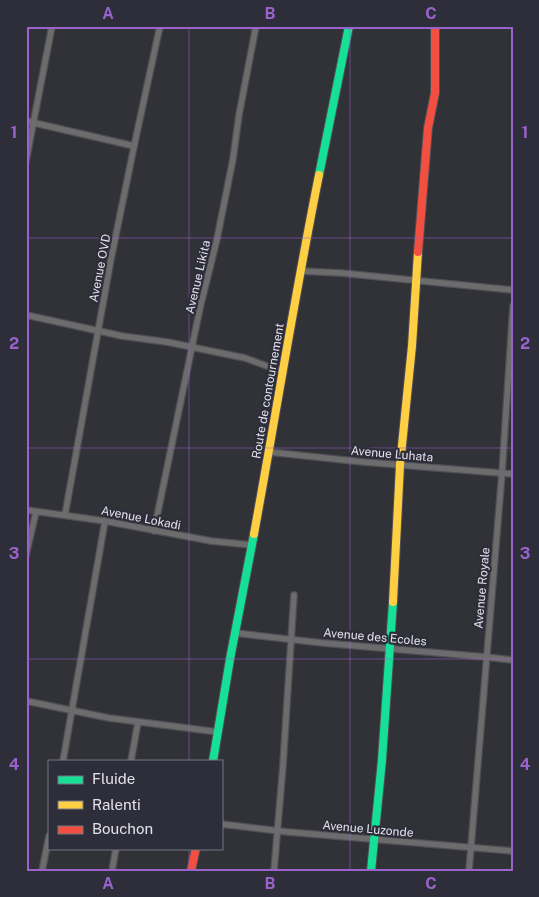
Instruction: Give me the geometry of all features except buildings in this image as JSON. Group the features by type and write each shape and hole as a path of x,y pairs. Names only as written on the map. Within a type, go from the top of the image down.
{"street":[{"path":"26,161 52,26"},
{"name":"Avenue OVD","path":"65,515 98,330 160,26"},
{"name":"Avenue Likita","path":"154,531 200,308 217,239 256,26"},
{"name":"Route de contournement","path":"213,760 300,271 349,26"},
{"path":"371,871 382,760 400,465 412,346 428,128 435,93 435,26"},
{"path":"26,121 134,146"},
{"path":"300,271 341,273 513,290"},
{"name":"Avenue Royale","path":"470,871 502,473 513,306"},
{"path":"26,315 122,336 167,342 245,358 283,372"},
{"name":"Avenue Luhata","path":"269,452 513,474"},
{"name":"Avenue Lokadi","path":"26,510 105,521 211,541 252,545"},
{"path":"26,555 36,512"},
{"path":"63,760 105,521"},
{"path":"274,871 294,595"},
{"name":"Avenue des Ecoles","path":"235,633 513,660"},
{"path":"26,701 138,722 218,732"},
{"path":"131,760 138,722"},
{"name":"Avenue Luzonde","path":"222,824 277,831 513,851"},
{"path":"42,871 48,841"},
{"path":"112,871 116,850"},
{"path":"191,871 196,850"}],"traffic: fast":[{"path":"319,175 349,26"},
{"path":"213,760 254,534"},
{"path":"371,871 382,760 393,602"}],"traffic: slow":[{"path":"254,534 319,175"},
{"path":"393,602 400,465 412,346 418,252"}],"traffic: jam":[{"path":"418,252 428,128 435,93 435,26"},
{"path":"191,871 196,850"}]}
